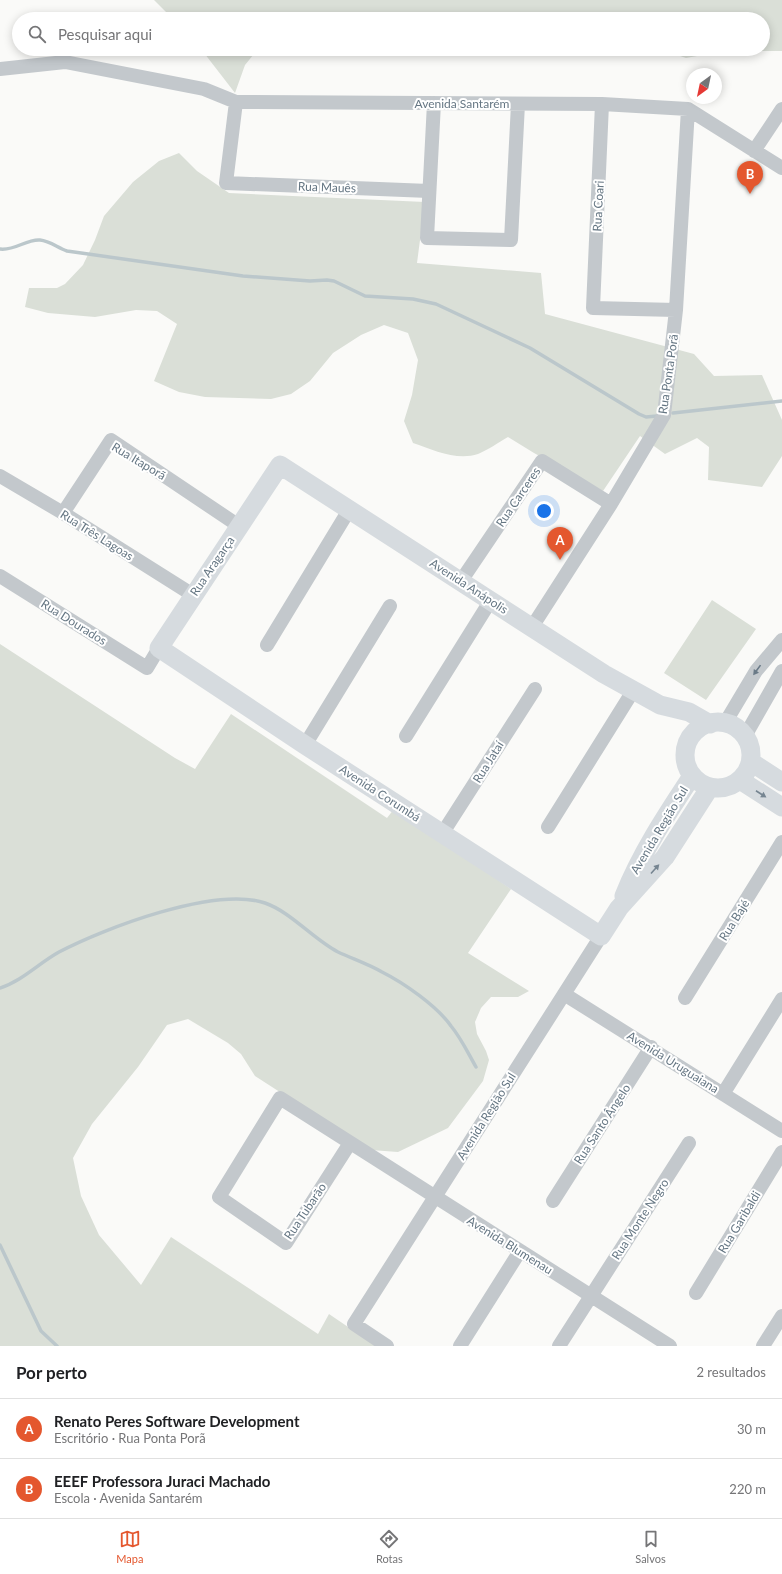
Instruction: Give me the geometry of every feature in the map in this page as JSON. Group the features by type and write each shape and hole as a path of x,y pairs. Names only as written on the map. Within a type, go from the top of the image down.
{"street":[{"path":"0,69 64,62 204,89 236,102"},
{"name":"Avenida Santarém","path":"236,102 602,104 688,109"},
{"name":"Rua Mauês","path":"236,102 226,183 429,192"},
{"path":"434,103 427,238 511,240 518,104"},
{"name":"Rua Coari","path":"602,104 593,308 676,310"},
{"path":"688,109 782,168"},
{"name":"Rua Ponta Porã","path":"532,627 612,504 664,415 676,310 688,109"},
{"path":"754,151 782,109"},
{"name":"Rua Itaporã","path":"63,513 111,440 239,526"},
{"name":"Rua Carceres","path":"461,581 542,461 612,504"},
{"name":"Avenida Anápolis","path":"280,465 604,674 660,705 689,712 718,724"},
{"name":"Rua Aragarça","path":"147,668 193,595 280,465"},
{"name":"Rua Três Lagoas","path":"0,476 63,513 193,595"},
{"path":"267,645 349,510"},
{"name":"Rua Dourados","path":"0,576 147,668"},
{"path":"406,736 491,600"},
{"path":"305,745 390,606"},
{"path":"718,724 756,671 782,640"},
{"name":"Avenida Corumbá","path":"160,648 305,745 601,936"},
{"path":"745,736 782,671"},
{"name":"Rua Jataí","path":"442,834 535,689"},
{"path":"548,827 633,691"},
{"name":"Avenida Anápolis","path":"660,705 683,728 690,739"},
{"path":"718,724 736,728 745,736 750,748 751,762 748,770 740,780 726,788 710,787 700,783 692,776 687,766 685,756 690,739 697,730 718,724"},
{"path":"751,762 782,782"},
{"name":"Avenida Região Sul","path":"619,908 633,874 655,834 692,776"},
{"path":"740,780 782,807"},
{"name":"Avenida Região Sul","path":"387,1346 354,1324 619,908 665,857 710,787"},
{"name":"Rua Bajé","path":"685,998 782,842"},
{"name":"Avenida Uruguaiana","path":"564,994 782,1131"},
{"path":"723,1094 782,999"},
{"name":"Rua Santo Ângelo","path":"553,1201 651,1048"},
{"name":"Avenida Blumenau","path":"248,1219 219,1197 280,1098 664,1344"},
{"name":"Rua Tubarão","path":"248,1219 286,1243 350,1143"},
{"name":"Rua Monte Negro","path":"559,1346 689,1143"},
{"name":"Rua Garibaldi","path":"696,1293 782,1152"},
{"path":"460,1346 520,1251"},
{"path":"763,1346 782,1316"}],"shaded area":[{"path":"154,0 782,0 782,51 770,51 770,12 166,12"},
{"path":"206,56 252,56 245,65 235,93"},
{"path":"680,56 697,56 686,58"},
{"path":"179,153 197,171 229,193 425,202 417,263 541,273 545,314 694,354 714,376 762,375 782,420 782,456 762,487 708,480 709,447 697,438 665,454 640,436 603,491 508,437 478,454 470,456 445,454 413,443 404,421 412,395 418,360 408,333 384,325 361,335 333,353 310,381 291,394 271,399 205,397 179,392 154,381 177,324 157,311 136,310 95,317 48,313 25,307 29,288 57,288 65,284 83,265 104,216 133,182 159,161"},
{"path":"712,600 756,629 706,700 664,673"},
{"path":"0,644 175,758 195,769 231,714 387,818 394,809 511,889 468,953 529,991 518,997 491,997 481,1008 475,1022 477,1034 489,1060 483,1081 448,1128 398,1152 371,1150 255,1076 241,1054 228,1043 188,1019 167,1025 138,1067 92,1124 73,1158 81,1196 99,1235 141,1285 171,1237 318,1334 329,1314 376,1346 0,1346"}],"waterway":[{"path":"0,249 11,248 30,241 40,240 67,251 243,276 310,281 334,281 365,296 413,299 436,304 530,348 639,414 646,417 657,416"},
{"path":"673,413 782,401"},
{"path":"0,988 16,981 59,952 79,942 131,921 190,905 218,900 244,899 265,903 275,907 329,947 371,966 420,996 445,1018 455,1031 476,1067"},
{"path":"0,1245 41,1331 57,1346"}],"place":[{"name":"EEEF Professora Juraci Machado","path":"750,194"},
{"name":"Renato Peres Software Development","path":"560,560"}]}
